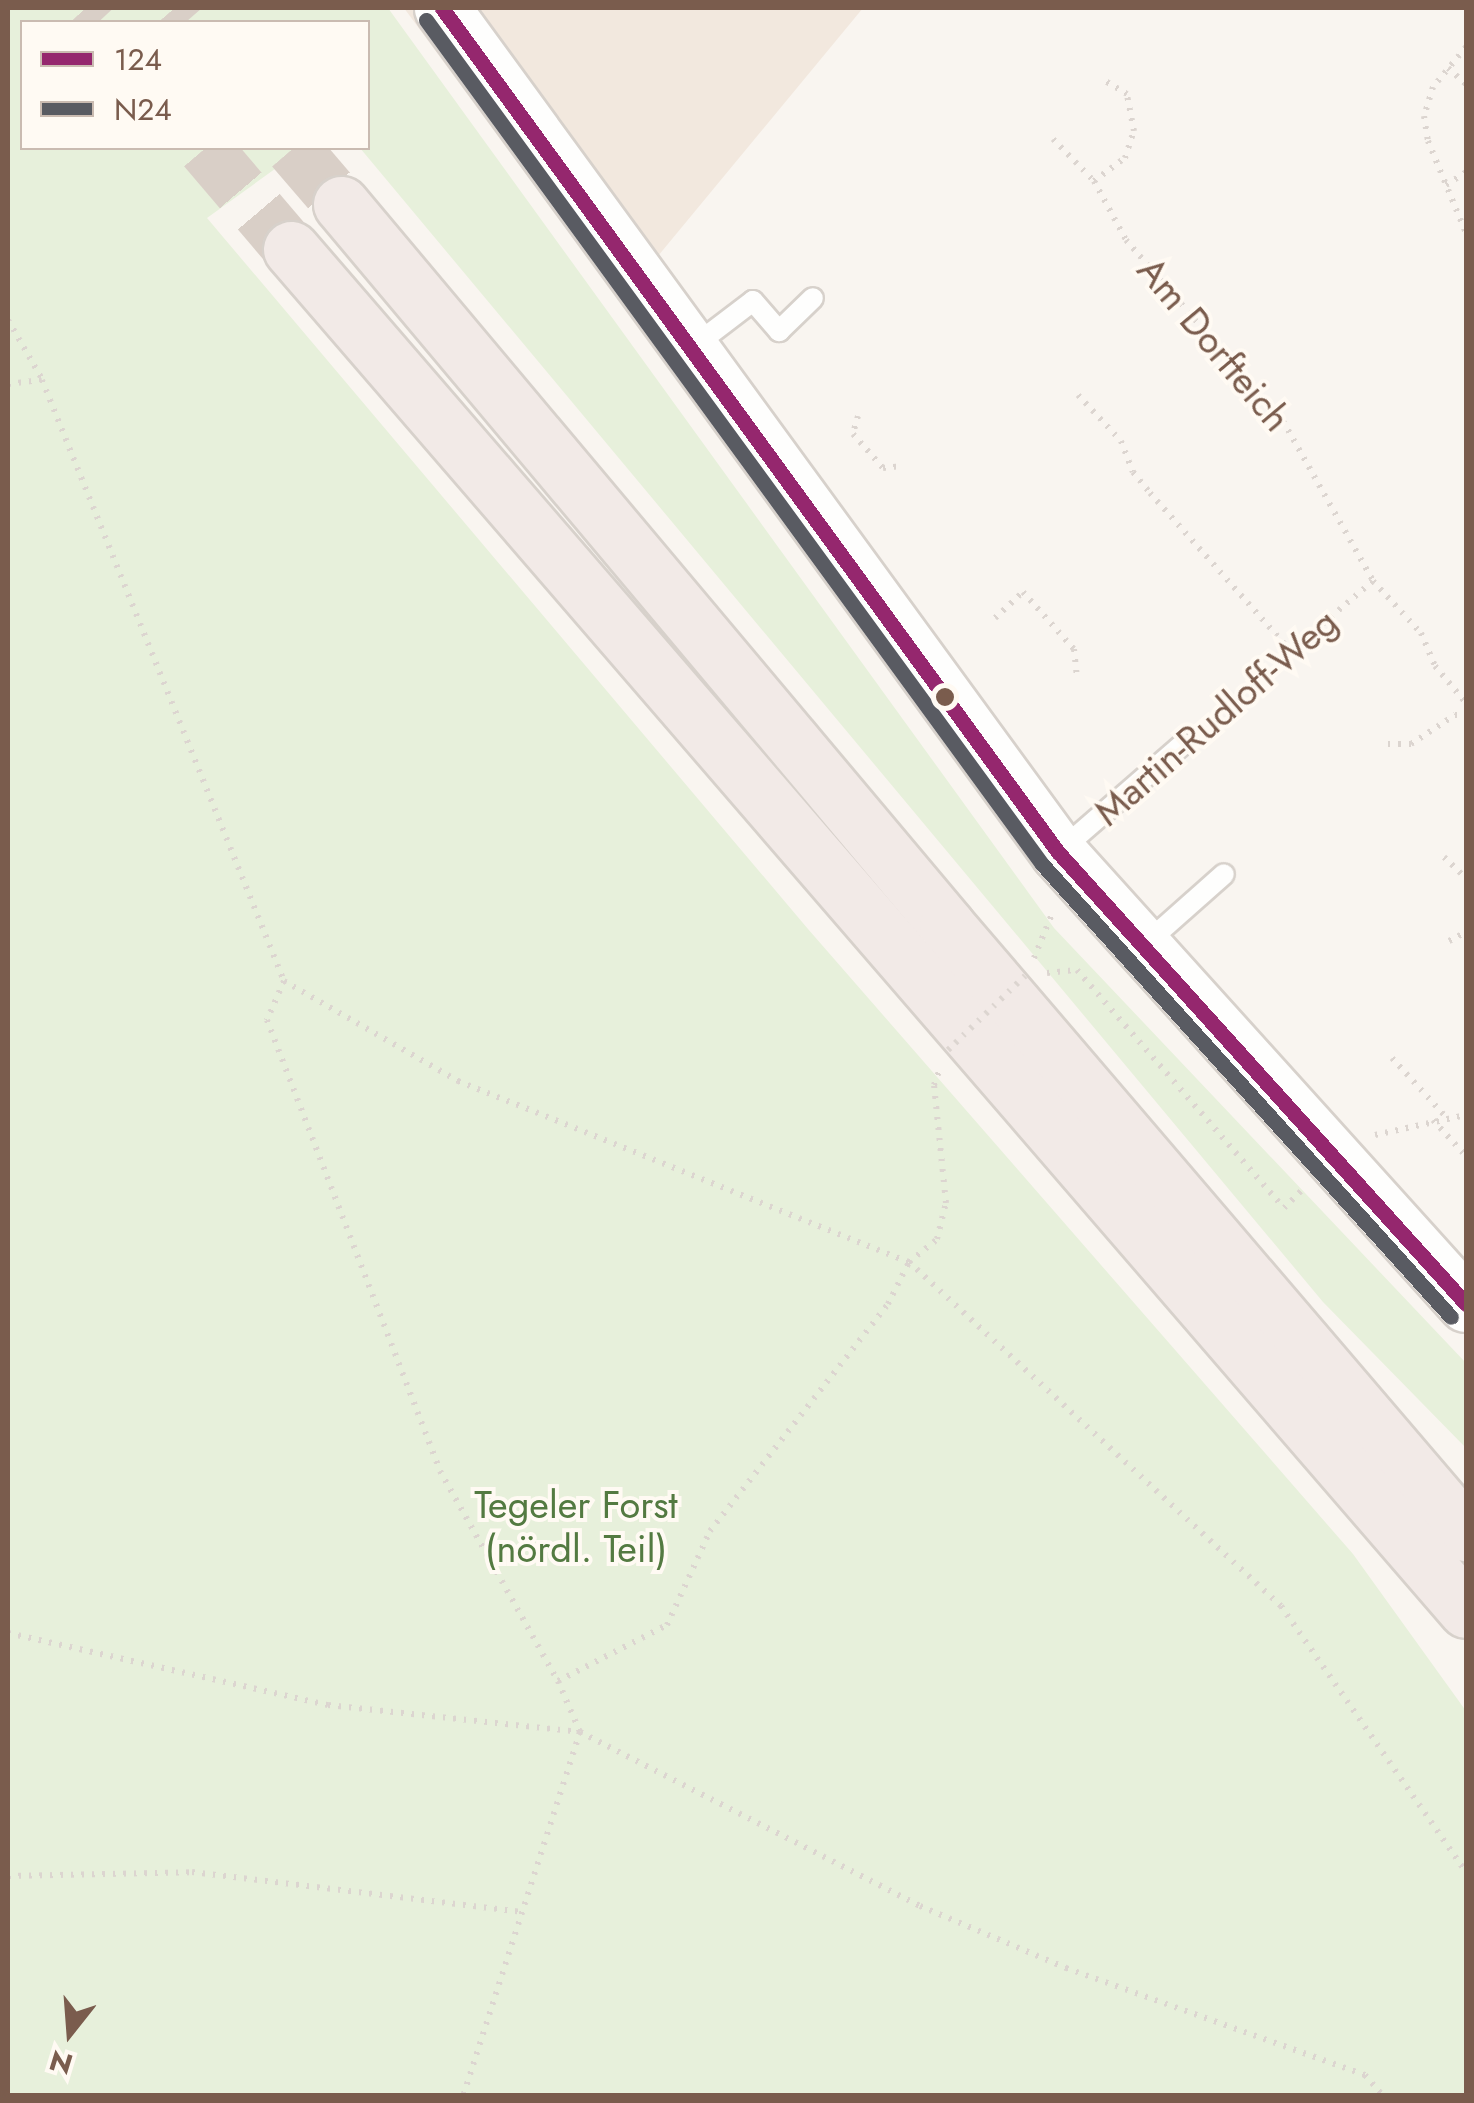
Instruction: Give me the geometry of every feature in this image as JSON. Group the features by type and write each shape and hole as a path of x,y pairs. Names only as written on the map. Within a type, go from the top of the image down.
{"highway":[{"path":"341,204 934,911 1466,1533"},
{"path":"291,249 1466,1610"},
{"path":"1364,1412 1466,1514"}],"street":[{"path":"442,8 1065,860 1466,1304"}],"lane":[{"path":"689,350 752,301 779,331 813,298"},
{"name":"Martin-Rudloff-Weg","path":"1065,860 1183,744"},
{"path":"1142,948 1224,874"}],"path":[{"path":"1466,47 1430,94 1424,116 1426,135 1466,233"},
{"path":"1448,68 1466,84"},
{"path":"1094,181 1125,158 1134,131 1127,94 1104,80"},
{"name":"Am Dorfteich","path":"1053,139 1094,181 1126,240 1284,421 1373,581 1421,633 1435,666 1466,704"},
{"path":"1446,185 1466,172"},
{"path":"8,320 42,380 284,981 458,1081 910,1262 1281,1606 1466,1872"},
{"path":"8,384 42,380"},
{"path":"1078,395 1121,441 1134,472 1150,494 1291,651"},
{"path":"858,416 853,434 883,468 901,466"},
{"name":"Martin-Rudloff-Weg","path":"1183,744 1373,581"},
{"path":"994,618 1023,592 1074,649 1077,680"},
{"path":"1388,744 1411,744 1456,715 1466,715"},
{"path":"1444,857 1466,878"},
{"path":"558,1681 668,1626 710,1531 888,1304 910,1262 937,1239 946,1203 934,1085 948,1050 1027,974 1065,860"},
{"path":"1449,941 1466,932"},
{"path":"1027,974 1077,970 1284,1208 1352,1140 1466,1115"},
{"path":"284,981 267,1020 440,1472 558,1681 580,1732 463,2096"},
{"path":"1392,1058 1447,1118"},
{"path":"1432,1120 1466,1156"},
{"path":"8,1633 328,1705 580,1732 920,1906 1066,1968 1365,2075 1383,2096"},
{"path":"8,1876 192,1872 522,1912"}],"shaded area":[{"path":"404,8 863,8 620,302"}],"green space":[{"name":"Tegeler Forst (nördl. Teil)","path":"8,8 388,8 1054,928 1466,1363 1466,1448 1323,1302 362,150 370,150 370,20 20,20 20,150 301,150 207,218 808,929 1353,1554 1466,1711 1466,2095 8,2095"}],"tunnel":[{"path":"85,8 96,20"},
{"path":"174,8 184,20"},
{"path":"207,150 291,249"},
{"path":"295,150 341,204"}],"transit line":[{"name":"124","path":"442,8 1058,852 1466,1304"},
{"name":"N24","path":"426,20 1042,864 1451,1317"}]}
